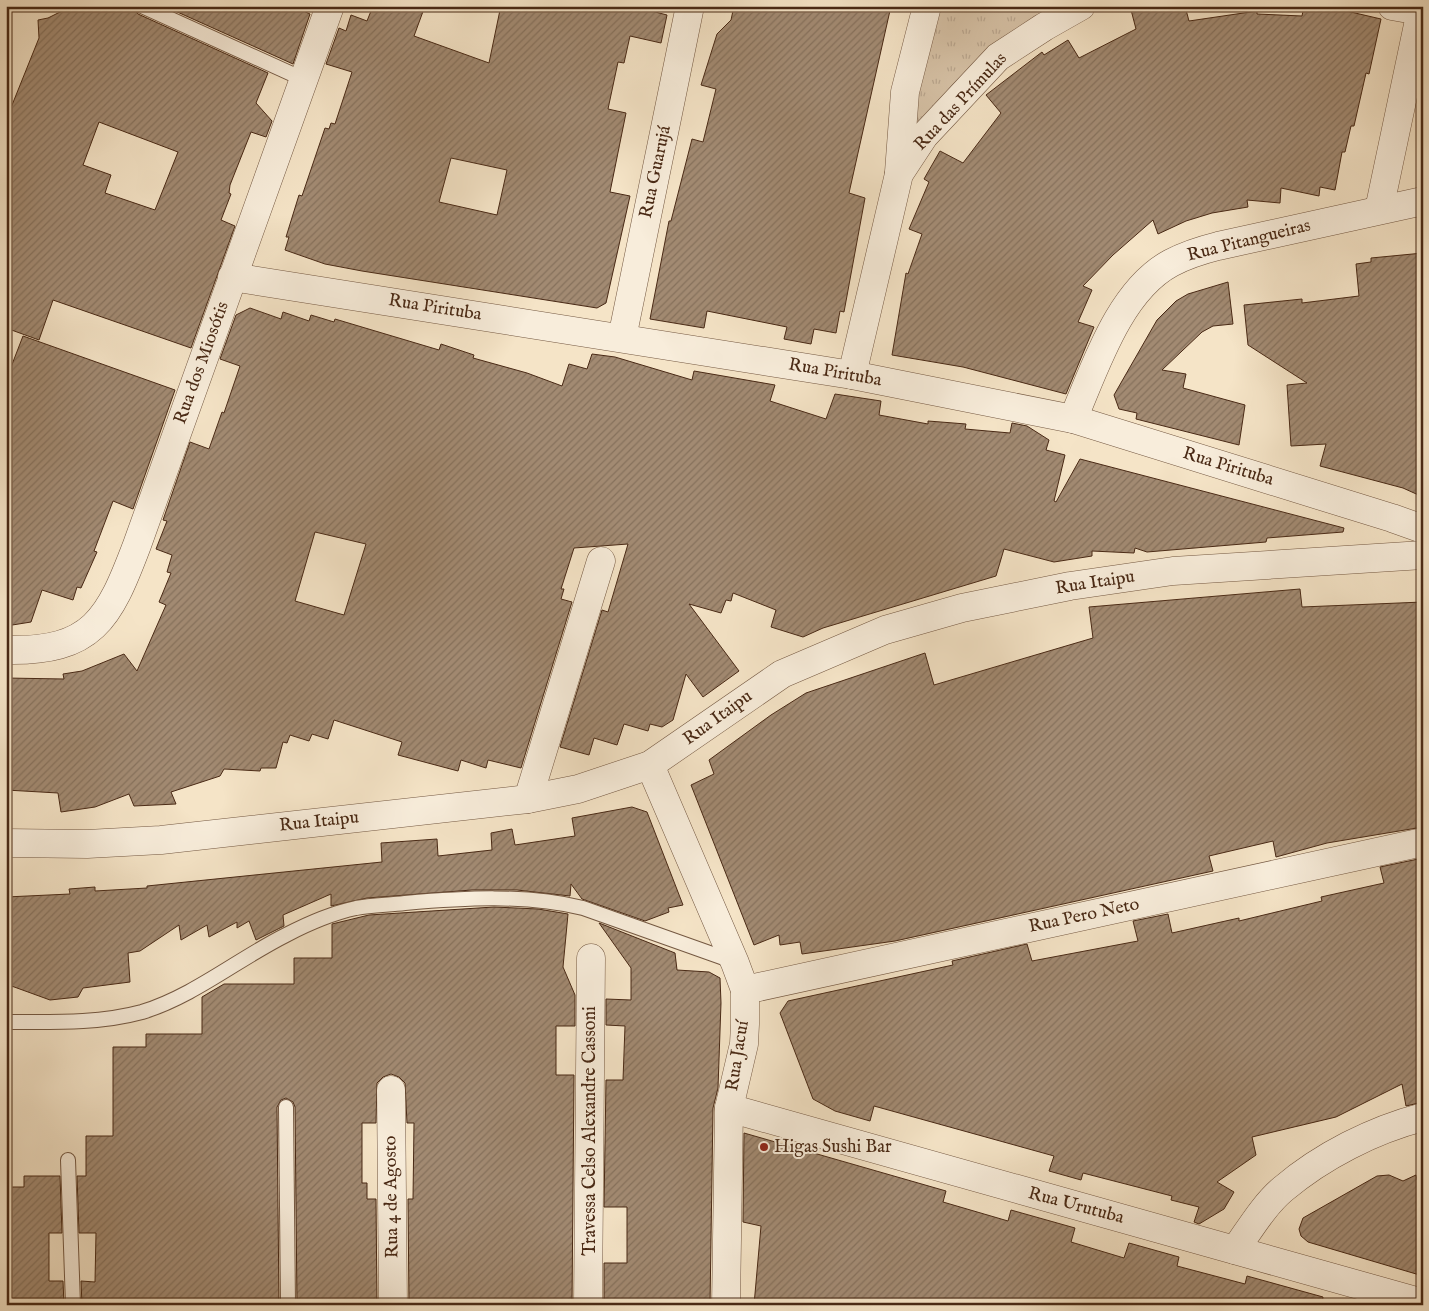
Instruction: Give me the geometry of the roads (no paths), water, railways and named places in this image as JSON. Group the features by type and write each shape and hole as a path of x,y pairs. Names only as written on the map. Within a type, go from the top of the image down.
{"street":[{"name":"Rua dos Miosótis","path":"6,650 36,650 62,644 86,633 113,603 137,545 330,6"},
{"name":"Rua Guarujá","path":"622,338 690,6"},
{"name":"Rua das Prímulas","path":"852,375 899,174 905,92 927,6"},
{"name":"Rua das Prímulas","path":"899,174 924,136 998,57 1081,6"},
{"path":"1379,210 1421,9 1392,6"},
{"name":"Rua Pitangueiras","path":"1073,419 1106,342 1128,304 1144,285 1170,263 1193,253 1218,246 1423,201"},
{"name":"Rua Pirituba","path":"232,277 852,375 1073,419 1423,529"},
{"name":"Rua Itaipu","path":"6,843 87,844 161,840 528,799 578,789 650,765 750,694 782,674 885,630 962,608 1070,586 1173,571 1423,555"},
{"path":"528,799 601,561"},
{"name":"Rua Jacuí","path":"650,765 735,962 745,990 744,1044 729,1108 726,1305"},
{"name":"Rua Pero Neto","path":"745,990 1423,842"},
{"name":"Travessa Celso Alexandre Cassoni","path":"588,1305 591,958"},
{"name":"Rua 4 de Agosto","path":"391,1090 393,1305"},
{"name":"Rua Urutuba","path":"729,1108 1423,1303"},
{"path":"1235,1250 1282,1190 1322,1161 1363,1139 1405,1122 1423,1117"}],"lane":[{"path":"142,6 303,79"},
{"path":"6,1022 93,1020 142,1012 175,999 286,935 334,915 356,908 456,899 534,900 563,903 735,962"},
{"path":"286,1107 288,1305"},
{"path":"68,1160 73,1305"}],"place":[{"name":"Higas Sushi Bar","path":"764,1147"}]}
